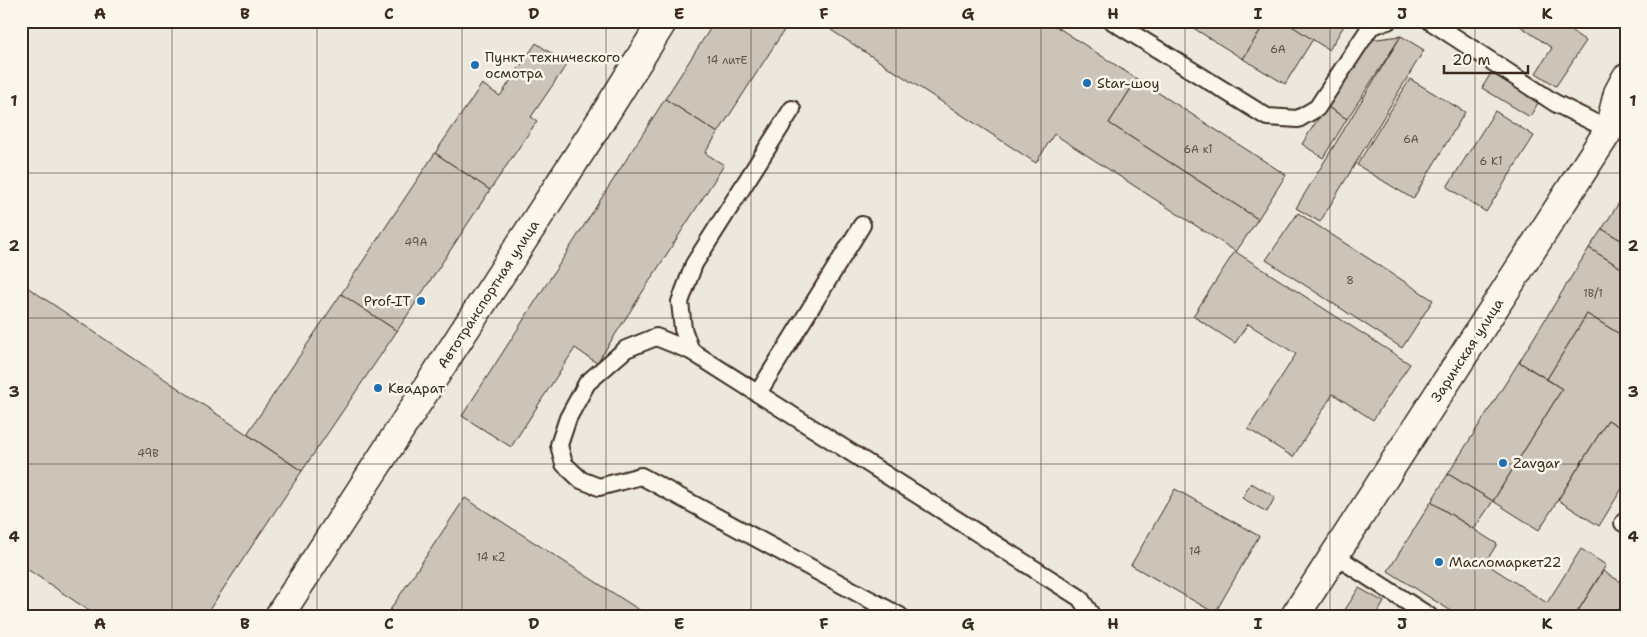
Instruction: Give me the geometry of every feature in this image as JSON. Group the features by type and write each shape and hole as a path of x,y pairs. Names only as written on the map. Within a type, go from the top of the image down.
{"street":[{"name":"Автотранспортная улица","path":"279,616 605,114 663,21"},
{"name":"Заринская улица","path":"1295,616 1390,470 1617,135 1618,93 1626,78"}],"lane":[{"path":"1112,21 1267,118 1298,119 1316,108 1371,26 1388,21"},
{"path":"1430,21 1555,103 1617,135"},
{"path":"691,351 683,329 680,302 694,264 792,110"},
{"path":"758,393 862,225"},
{"path":"900,616 641,476 599,487 581,480 564,464 559,445 568,418 587,383 626,350 656,337 691,351 1080,598 1092,616"},
{"path":"1334,555 1429,616"}],"shaded area":[{"path":"21,21 1626,21 1626,616 21,616"}],"building":[{"path":"715,21 790,21 718,133 665,99"},
{"path":"837,21 1048,21 1137,79 1109,123 1258,219 1236,252 1410,364 1373,420 1333,394 1293,457 1248,429 1296,354 1248,324 1235,343 1193,316 1235,251 1054,134 1036,163 831,30"},
{"path":"1182,21 1266,21 1243,59"},
{"path":"1266,21 1284,21 1313,39 1285,84 1243,59"},
{"path":"1284,21 1347,21 1329,50"},
{"path":"1513,21 1557,21 1586,41 1556,86 1536,73 1552,48"},
{"path":"1401,36 1347,119 1326,106 1369,40"},
{"path":"1401,36 1424,50 1320,222 1296,208"},
{"path":"536,43 567,64 531,117 537,121 490,190 435,153 482,84 500,96"},
{"path":"1491,73 1539,101 1530,117 1482,88"},
{"path":"1137,79 1286,175 1258,219 1109,123"},
{"path":"1410,79 1465,112 1413,199 1357,165"},
{"path":"665,99 718,133 705,153 724,165 597,363 575,348 511,447 462,416"},
{"path":"1326,106 1347,119 1323,158 1302,144"},
{"path":"1495,111 1534,136 1486,212 1447,187"},
{"path":"435,153 490,190 397,331 341,294"},
{"path":"1626,192 1626,243 1602,229"},
{"path":"1298,213 1433,300 1402,348 1266,260"},
{"path":"1602,229 1626,243 1626,271 1589,248"},
{"path":"1589,248 1626,271 1626,338 1587,314 1547,379 1519,362"},
{"path":"21,283 302,471 205,616 97,616 21,565"},
{"path":"341,294 397,331 302,471 247,434"},
{"path":"1587,314 1626,338 1626,431 1608,420 1539,530 1493,501 1562,389 1547,379"},
{"path":"1519,362 1562,389 1493,501 1448,474"},
{"path":"1608,420 1626,431 1626,482 1599,526 1558,500"},
{"path":"1448,474 1493,501 1474,529 1431,502"},
{"path":"1251,483 1275,497 1267,512 1242,498"},
{"path":"1175,489 1259,536 1215,613 1131,565"},
{"path":"465,498 649,616 386,616"},
{"path":"1431,502 1497,544 1485,563 1547,603 1581,549 1606,565 1575,616 1459,616 1388,571"},
{"path":"1603,571 1626,585 1626,598 1615,616 1575,616"},
{"path":"1359,588 1384,602 1376,616 1341,616"}],"place":[{"name":"Пункт технического осмотра","path":"475,65"},
{"name":"Star-шоу","path":"1087,83"},
{"name":"Prof-IT","path":"421,301"},
{"name":"Квадрат","path":"378,388"},
{"name":"Zavgar","path":"1503,463"},
{"name":"Масломаркет22","path":"1439,562"}]}
